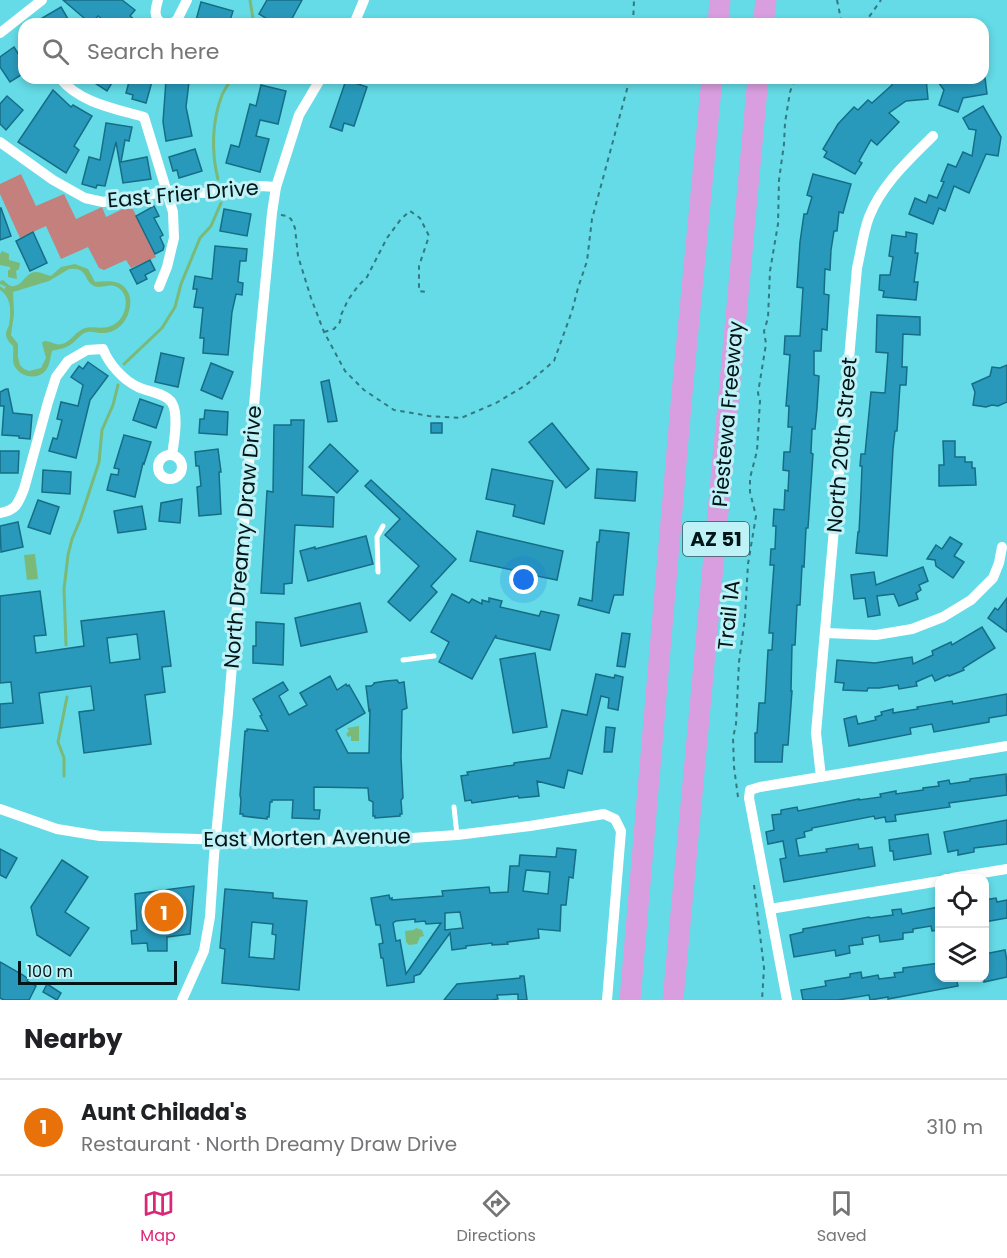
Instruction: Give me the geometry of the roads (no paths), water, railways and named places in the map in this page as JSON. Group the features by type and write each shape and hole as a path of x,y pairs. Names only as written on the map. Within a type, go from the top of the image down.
{"highway":[{"path":"718,18 720,0"},
{"path":"764,18 766,0"},
{"name":"AZ 51","path":"630,1000 682,393 711,84"},
{"name":"Piestewa Freeway","path":"673,1000 757,84"}],"street":[{"path":"26,18 42,0"},
{"path":"156,18 155,12 158,0"},
{"path":"178,18 187,0"},
{"path":"356,18 364,0"},
{"path":"0,33 18,24"},
{"path":"66,84 81,95 106,106 144,117 173,212 174,238 159,287"},
{"name":"North Dreamy Draw Drive","path":"182,1000 204,951 210,917 272,213 276,187 299,115 317,84"},
{"name":"North 20th Street","path":"821,777 816,733 857,267 862,242 879,198 893,176 933,136"},
{"name":"East Frier Drive","path":"0,142 53,180 85,198 103,202 180,190 212,192 261,186 276,187"},
{"path":"0,513 11,511 19,501 24,489 56,377 68,361 87,350 103,349 107,359 122,376 137,387 167,398 172,403 175,413 172,455"},
{"path":"826,633 876,635 912,629 943,617 970,600 993,578 1002,547"},
{"path":"787,1000 749,798 750,790 1007,746"},
{"name":"East Morten Avenue","path":"0,809 57,829 100,836 292,842 457,835 604,814 615,819 621,831 607,1000"},
{"path":"980,874 1007,869"},
{"path":"770,909 935,882"}],"lane":[{"path":"378,572 377,537 383,526"},
{"path":"403,660 434,656"},
{"path":"454,807 457,835"}],"waterway":[{"path":"250,0 253,18"},
{"path":"218,179 214,126 222,95 228,84"},
{"path":"124,364 162,328 175,307 181,284 200,238 211,226 221,203"},
{"path":"66,645 64,589 68,555 99,462 102,430 113,405 118,385"},
{"path":"64,776 64,758 58,742 67,697"}],"place":[{"name":"Aunt Chilada's","path":"164,912"}]}
